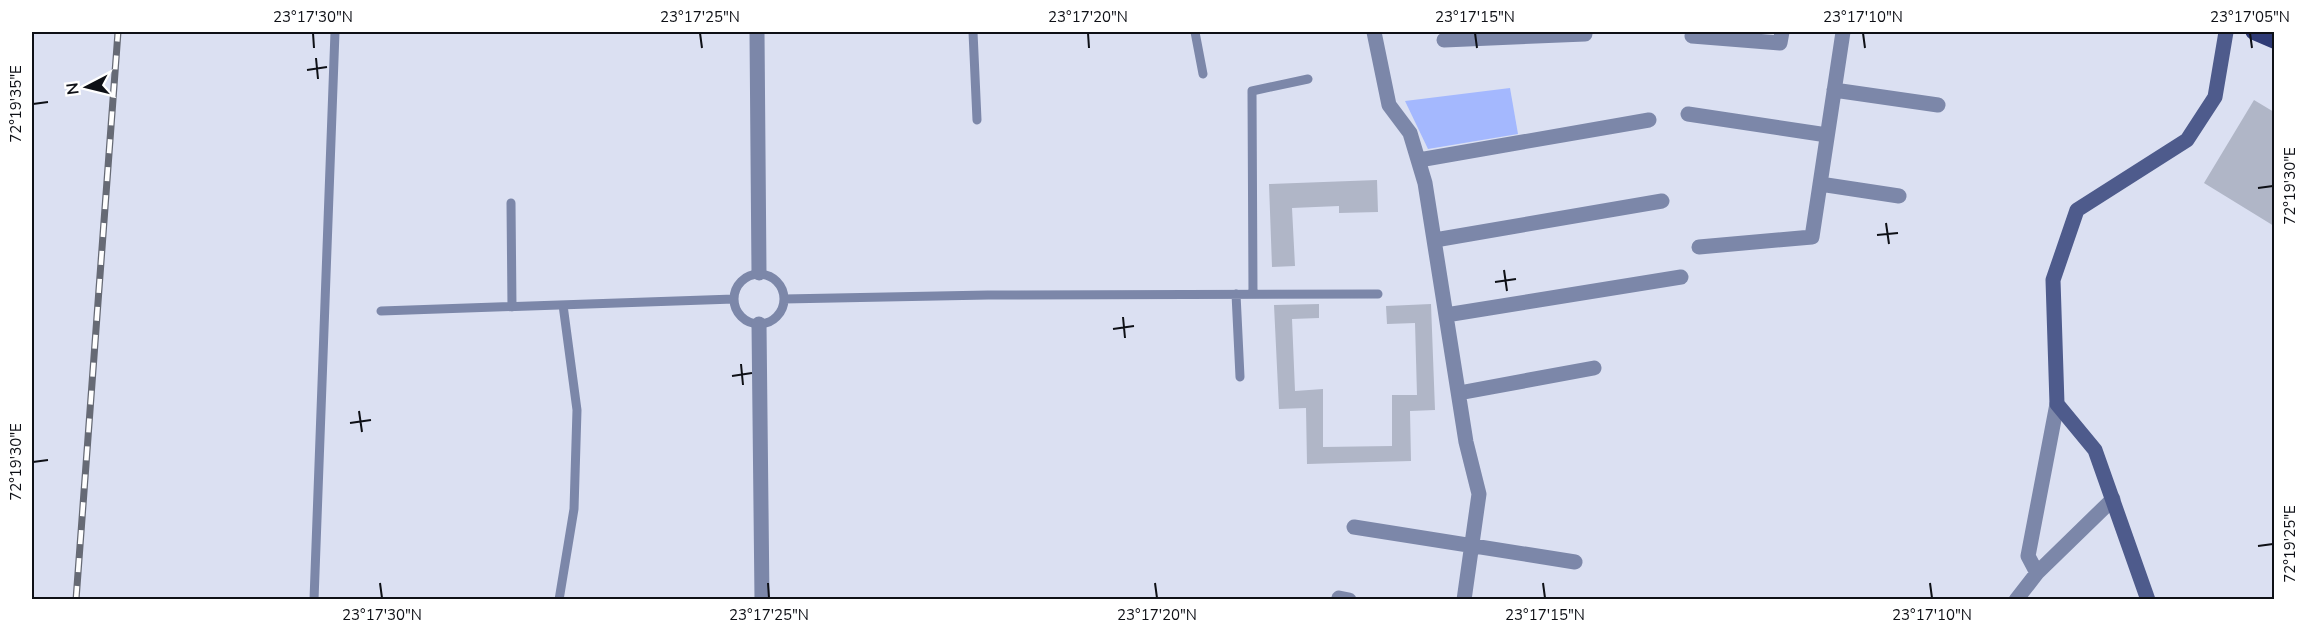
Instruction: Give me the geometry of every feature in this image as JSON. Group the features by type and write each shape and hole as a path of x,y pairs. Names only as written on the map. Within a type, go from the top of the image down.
{"main road":[{"path":"2253,32 2274,41"}],"street":[{"path":"757,32 759,273"},
{"path":"1374,32 1389,105 1410,133 1425,183 1467,442 1479,494 1464,600"},
{"path":"1444,40 1508,34 1585,34 1585,32"},
{"path":"1693,32 1692,36 1780,43 1782,32"},
{"path":"1699,247 1812,237 1843,32"},
{"path":"2037,573 2028,556 2057,404 2053,280 2077,210 2187,140 2216,97 2226,32"},
{"path":"1834,90 1938,105"},
{"path":"1688,114 1827,135"},
{"path":"1419,160 1649,120"},
{"path":"1820,184 1899,196"},
{"path":"1434,240 1662,201"},
{"path":"1446,315 1681,277"},
{"path":"759,324 762,600"},
{"path":"1459,393 1594,368"},
{"path":"2057,404 2095,450 2148,600"},
{"path":"2016,600 2037,573 2113,500"},
{"path":"1354,527 1575,562"}],"lane":[{"path":"314,600 335,32"},
{"path":"973,32 977,120"},
{"path":"1195,32 1203,74"},
{"path":"1253,294 1252,91 1308,79"},
{"path":"511,202 512,307"},
{"path":"759,273 775,279 781,286 784,299 781,311 775,318 768,323 759,324 744,320 735,307 734,299 735,291 744,278 759,273"},
{"path":"1236,294 1240,377"},
{"path":"784,299 988,295 1378,294"},
{"path":"381,311 734,299"},
{"path":"559,600 574,509 578,410 563,305"}],"shaded area":[{"path":"1510,88 1518,134 1428,149 1405,101"}],"building":[{"path":"2254,100 2274,112 2274,226 2204,183"},
{"path":"1377,180 1378,212 1339,213 1339,206 1292,208 1295,266 1272,267 1269,184"},
{"path":"1319,304 1319,318 1292,319 1295,391 1323,389 1323,447 1392,446 1392,395 1417,395 1415,323 1387,324 1386,306 1431,304 1435,410 1410,411 1411,461 1307,464 1306,408 1279,409 1274,305"}],"railway":[{"path":"76,600 118,32"}]}
